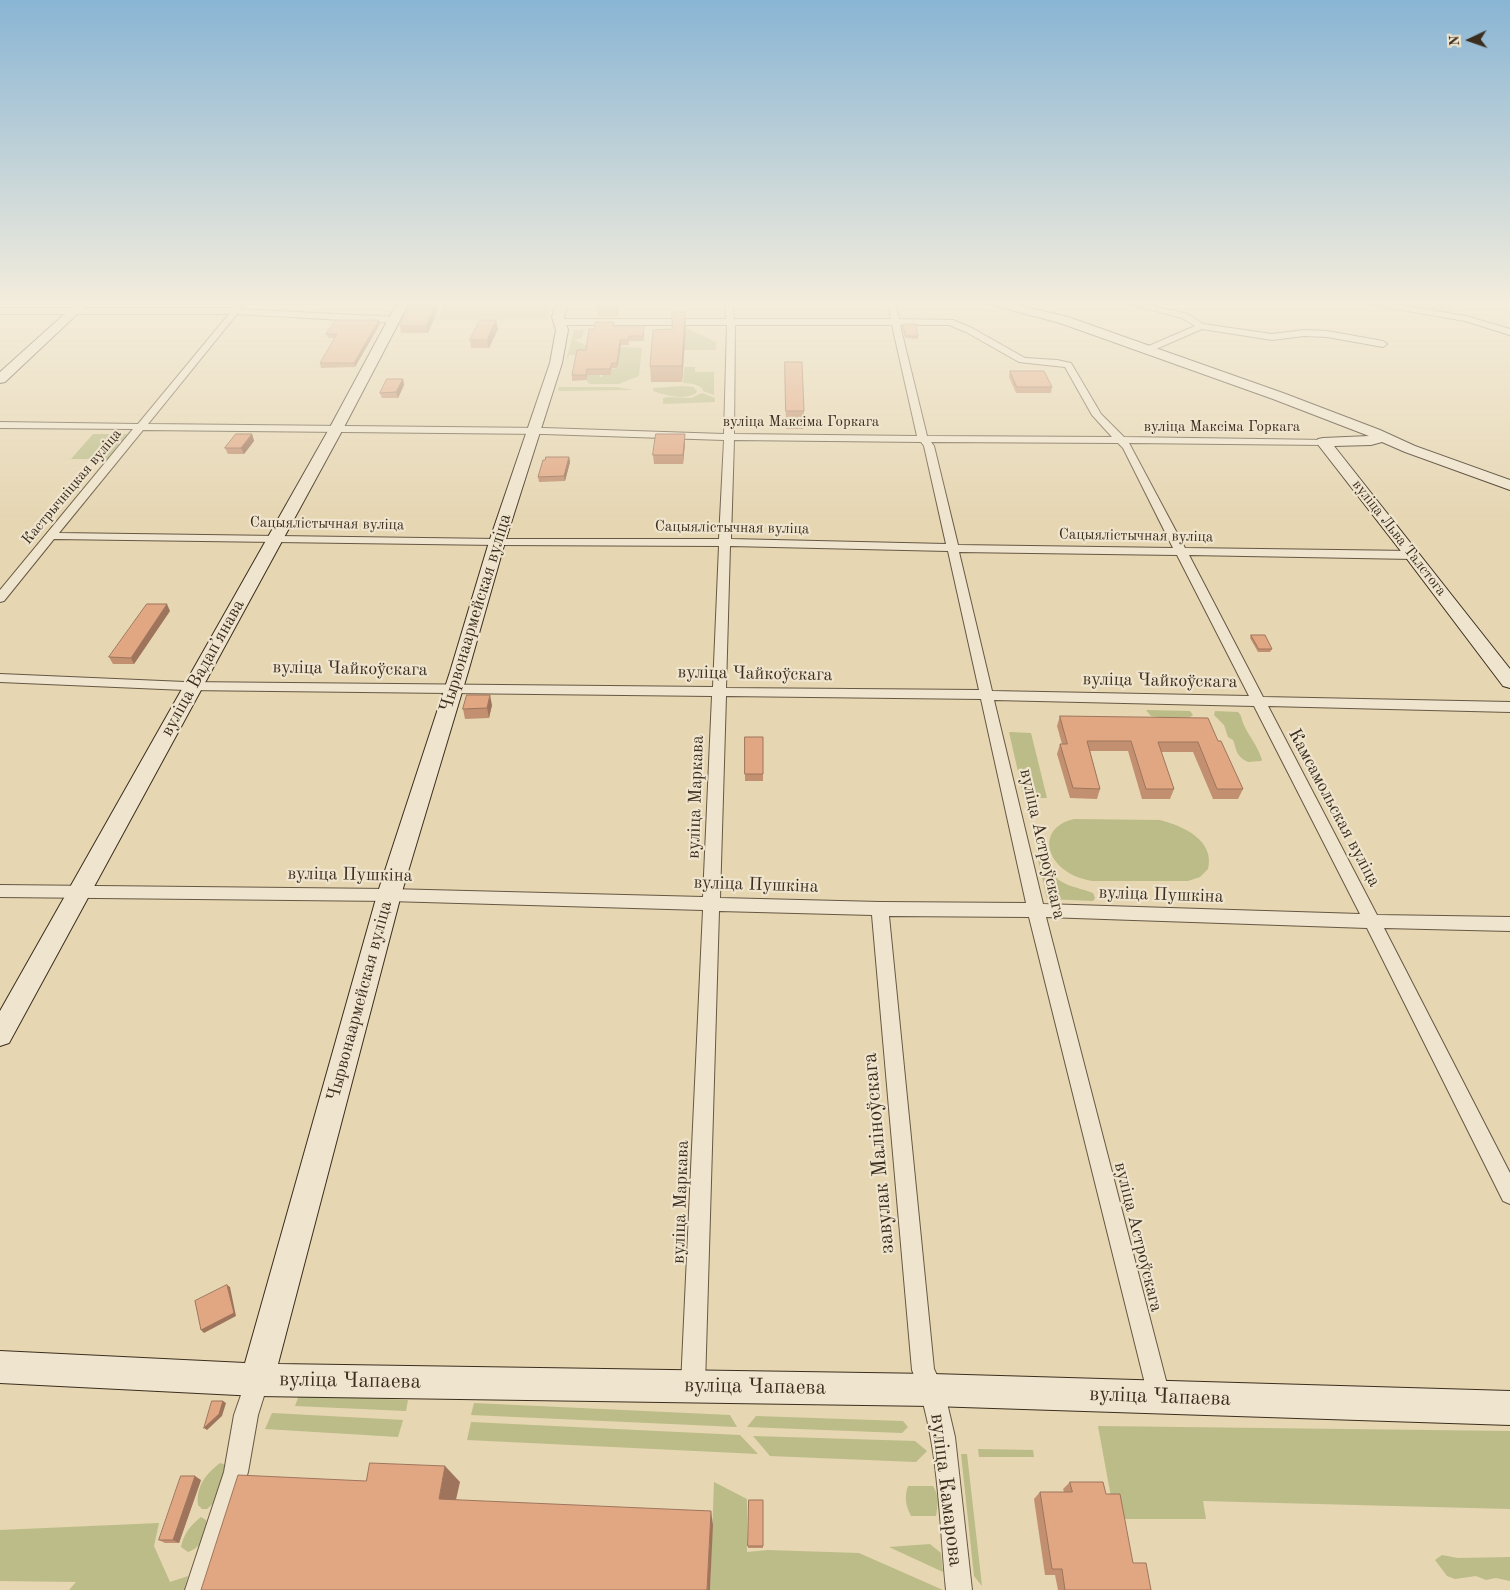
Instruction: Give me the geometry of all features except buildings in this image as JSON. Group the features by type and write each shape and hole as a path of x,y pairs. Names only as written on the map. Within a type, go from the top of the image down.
{"main road":[{"name":"вуліца Вадапʼянава","path":"0,1035 365,375"},
{"name":"Чырвонаармейская вуліца","path":"257,1380 389,895 497,542 552,375"},
{"path":"1216,375 1375,433 1410,449"},
{"path":"1363,442 1376,440 1375,433"},
{"path":"1323,442 1392,444 1510,485"},
{"name":"вуліца Льва Талстога","path":"1323,442 1413,555 1510,682"},
{"name":"вуліца Чапаева","path":"0,1367 257,1380 932,1390 1510,1408"}],"street":[{"name":"Кастрычніцкая вуліца","path":"0,598 184,375"},
{"name":"вуліца Маркава","path":"694,1385 720,692 730,375"},
{"name":"вуліца Астроўскага","path":"906,375 920,433 929,446 988,695 1036,910 1158,1396"},
{"name":"вуліца Максіма Горкага","path":"1074,375 1097,415 1121,441"},
{"name":"вуліца Максіма Горкага","path":"0,425 534,432 728,437 1323,442"},
{"name":"Камсамольская вуліца","path":"1121,441 1127,448 1372,921 1510,1194"},
{"name":"Сацыялістычная вуліца","path":"50,536 497,542 725,542 953,548 1413,555"},
{"name":"вуліца Чайкоўскага","path":"0,678 194,686 988,695 1510,707"},
{"name":"вуліца Пушкіна","path":"0,891 389,895 880,909 1036,910 1510,924"},
{"name":"завулак Маліноўскага","path":"880,909 923,1370 932,1390"},
{"name":"Чырвонаармейская вуліца","path":"198,1590 236,1472 246,1415 257,1380"},
{"name":"вуліца Камарова","path":"932,1390 943,1437 958,1590"}],"green space":[{"path":"588,375 600,375 602,377 603,375 639,375 619,384 590,384 587,382"},
{"path":"683,375 714,375 714,395 703,391 702,388 694,384 683,383"},
{"path":"559,387 616,387 633,390 558,391"},
{"path":"693,387 697,391 686,397 681,397 669,396 653,391 653,388"},
{"path":"702,393 715,398 715,402 663,404 663,398 691,398"},
{"path":"93,434 130,434 109,459 71,459"},
{"path":"1146,710 1190,711 1193,715 1190,717 1165,718 1151,716"},
{"path":"1215,711 1238,712 1258,750 1261,761 1248,762 1241,757 1233,740 1228,737 1224,725 1214,715"},
{"path":"1009,732 1031,733 1047,798 1024,798"},
{"path":"1074,819 1160,820 1178,826 1187,830 1202,842 1207,850 1209,859 1208,869 1200,877 1188,881 1092,881 1079,878 1058,864 1053,857 1049,841 1056,828"},
{"path":"1040,849 1054,876 1064,883 1093,893 1095,898 1093,901 1047,899 1036,850"},
{"path":"299,1395 408,1400 406,1411 295,1406"},
{"path":"474,1403 730,1415 737,1427 471,1415"},
{"path":"272,1413 403,1420 398,1437 265,1429"},
{"path":"756,1416 903,1421 908,1427 902,1433 747,1427"},
{"path":"471,1422 740,1435 758,1454 467,1440"},
{"path":"1098,1426 1510,1431 1510,1509 1203,1501 1206,1519 1115,1519"},
{"path":"753,1436 915,1441 927,1451 916,1462 770,1456"},
{"path":"978,1449 1033,1450 1034,1457 979,1457"},
{"path":"961,1454 967,1454 982,1586 974,1576"},
{"path":"220,1463 229,1466 219,1498 207,1509 202,1509 198,1505 200,1486 206,1476"},
{"path":"714,1482 747,1499 747,1552 768,1550 859,1553 943,1590 710,1590"},
{"path":"908,1486 933,1486 938,1500 936,1516 911,1516 906,1502"},
{"path":"201,1517 206,1520 206,1535 197,1547 188,1552 181,1547 184,1538"},
{"path":"159,1523 154,1546 170,1582 188,1576 184,1590 69,1590 76,1582 0,1581 0,1530"},
{"path":"930,1544 941,1553 943,1572 889,1547"},
{"path":"1442,1555 1458,1558 1510,1557 1510,1581 1496,1578 1486,1580 1476,1576 1455,1579 1447,1576 1435,1560"}]}
